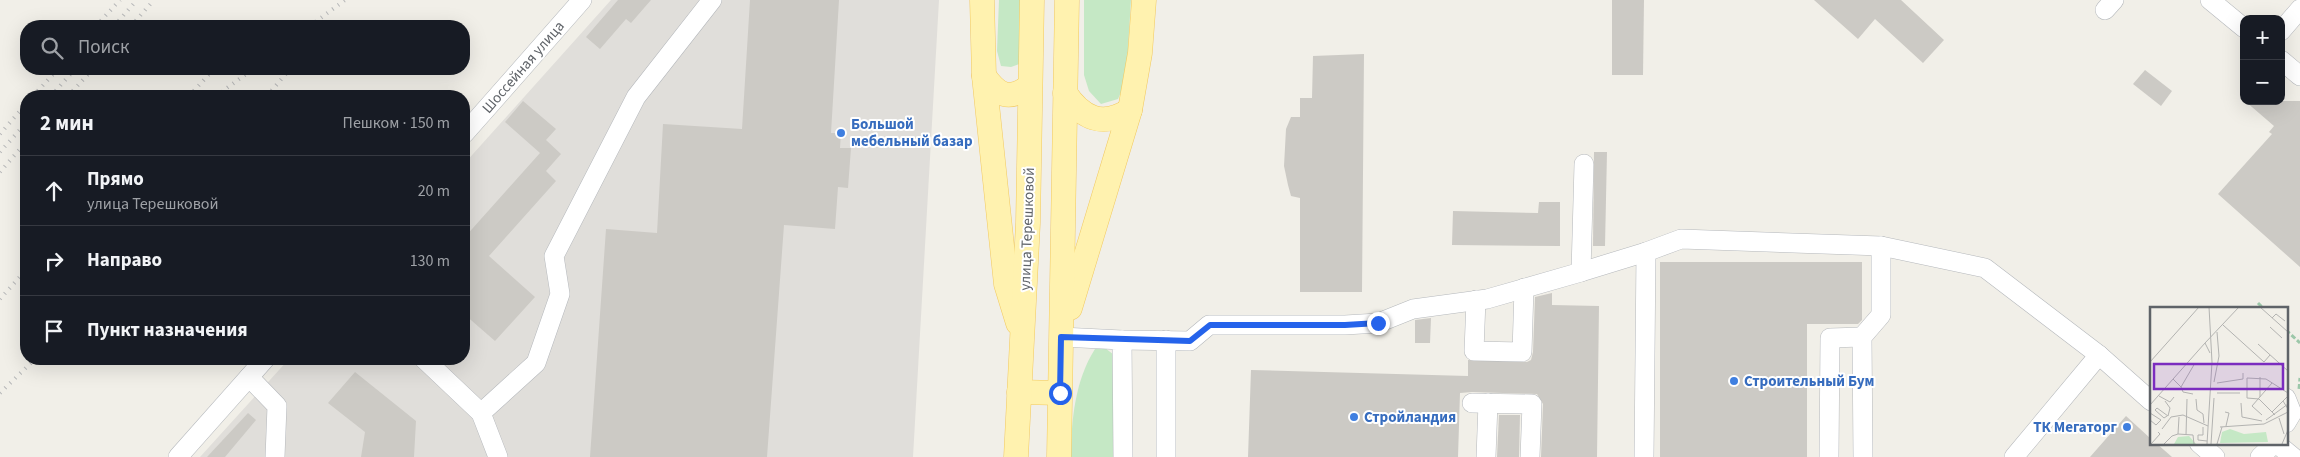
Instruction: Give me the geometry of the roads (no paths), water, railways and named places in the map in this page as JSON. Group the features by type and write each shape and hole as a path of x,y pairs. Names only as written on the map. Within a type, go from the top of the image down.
{"main road":[{"path":"982,0 984,76 1006,284 1022,338"},
{"name":"улица Терешковой","path":"1016,457 1028,223 1032,0"},
{"path":"1059,457 1067,0"},
{"path":"1061,337 1130,110 1140,53 1144,0"},
{"path":"984,76 994,90 1003,94 1013,95 1030,86"},
{"path":"1065,92 1075,107 1085,116 1097,119 1119,117 1130,110"},
{"path":"1019,392 1060,393"}],"street":[{"name":"Шоссейная улица","path":"470,127 582,0"},
{"path":"481,413 536,363 560,294 554,256 636,97 712,0"},
{"path":"2210,0 2240,25"},
{"path":"2285,26 2300,8"},
{"path":"2285,63 2300,76"},
{"path":"1581,272 1584,164"},
{"path":"1061,337 1190,341 1210,325 1345,325 1378,323 1413,309 1476,300 1524,288 1646,252 1681,239 1882,246 1985,268 2099,355 2150,400"},
{"path":"1863,457 1862,337 1881,315 1882,246"},
{"path":"1644,457 1646,252"},
{"path":"1476,300 1474,350 1522,352 1524,288"},
{"path":"1829,457 1830,338 1862,337"},
{"path":"1122,340 1123,457"},
{"path":"1166,340 1166,457"},
{"path":"2014,457 2099,355"},
{"path":"178,457 260,365"},
{"path":"430,365 481,413 498,457"},
{"path":"249,377 277,406 277,457"},
{"path":"1486,457 1480,403 1532,404 1530,457"},
{"path":"2288,403 2292,413 2288,420"},
{"path":"2200,444 2215,457"},
{"path":"2260,457 2275,444"},
{"path":"2277,444 2292,457"}],"railway":[{"path":"102,20 120,0"},
{"path":"119,20 137,0"},
{"path":"136,20 154,0"},
{"path":"318,20 345,0"},
{"path":"39,90 52,75"},
{"path":"56,90 70,75"},
{"path":"74,90 87,75"},
{"path":"195,90 208,75"},
{"path":"224,90 245,75"},
{"path":"272,90 285,75"},
{"path":"0,134 20,111"},
{"path":"0,152 20,130"},
{"path":"0,172 20,149"},
{"path":"0,299 20,277"},
{"path":"0,393 29,365"}],"place":[{"name":"Большой мебельный базар","path":"841,133"},
{"name":"Строительный Бум","path":"1734,381"},
{"name":"Стройландия","path":"1354,417"},
{"name":"ТК Мегаторг","path":"2127,427"}]}
